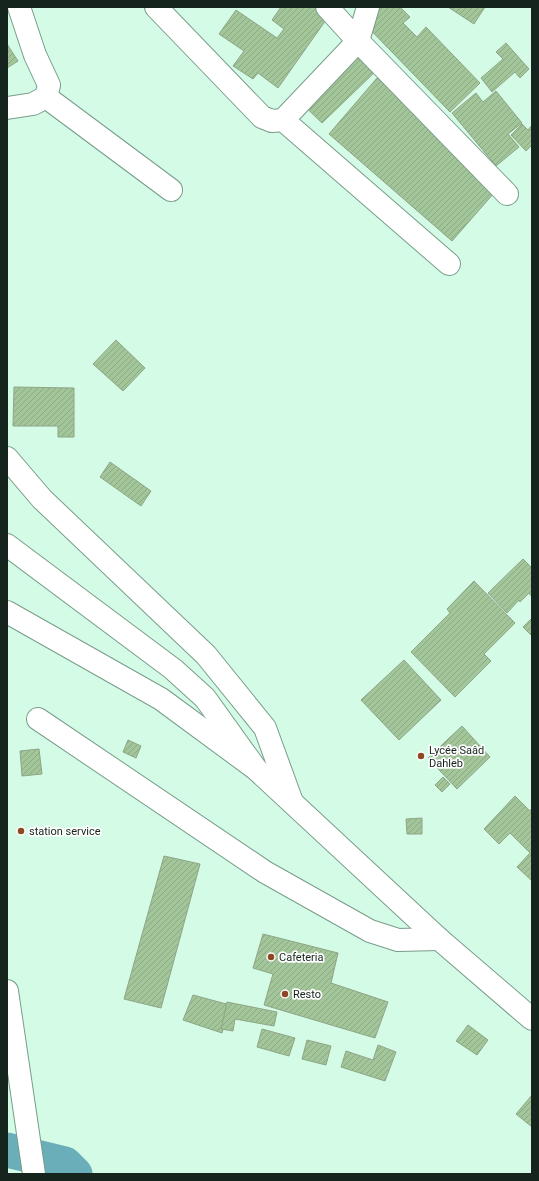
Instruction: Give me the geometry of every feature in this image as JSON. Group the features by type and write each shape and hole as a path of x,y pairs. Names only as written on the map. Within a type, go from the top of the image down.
{"main road":[{"path":"7,108 33,104 46,97 49,85 35,55 18,7"},
{"path":"156,7 262,117 272,121 283,120 358,41 368,7"},
{"path":"327,7 506,194"},
{"path":"46,97 170,190"},
{"path":"283,120 449,264"},
{"path":"7,458 42,499 206,654 265,728 292,802"},
{"path":"7,545 173,669 205,698 256,769"},
{"path":"14,615 161,699 256,769 439,939 532,1019"},
{"path":"38,719 265,872 370,931 398,940 439,939"},
{"path":"7,991 34,1174"}],"building":[{"path":"281,7 329,7 333,10 278,88 258,73 253,79 233,66 244,51 219,34 236,10 277,38 284,29 272,20"},
{"path":"372,7 400,7 410,17 403,23 417,37 426,27 480,83 450,112 360,19"},
{"path":"448,7 485,7 474,24"},
{"path":"506,43 529,69 520,78 515,72 492,92 481,78 503,59 496,52"},
{"path":"7,44 18,61 7,68"},
{"path":"351,44 377,70 322,123 295,97"},
{"path":"377,78 501,185 452,241 329,134"},
{"path":"496,91 522,123 508,134 519,147 496,166 452,113 476,93 483,102"},
{"path":"522,124 528,130 532,125 532,145 526,151 511,135"},
{"path":"116,340 145,368 123,391 93,364"},
{"path":"14,387 74,388 74,437 58,437 58,426 13,426"},
{"path":"110,462 151,491 141,506 100,477"},
{"path":"523,559 532,568 532,597 529,593 520,602 519,600 507,613 488,593"},
{"path":"474,581 515,623 484,654 491,661 455,697 411,652 450,613 447,609"},
{"path":"532,618 532,636 523,627"},
{"path":"404,660 441,700 399,740 361,700"},
{"path":"462,726 490,757 457,789 428,758"},
{"path":"128,740 141,746 136,758 123,752"},
{"path":"39,749 42,774 22,776 20,751"},
{"path":"443,777 450,784 442,792 435,785"},
{"path":"515,796 530,811 532,808 532,881 517,867 530,853 510,833 499,844 484,829"},
{"path":"422,818 422,834 407,834 406,819"},
{"path":"164,856 200,864 161,1008 124,999"},
{"path":"263,934 338,953 331,983 388,1002 375,1038 264,1005 273,974 253,968"},
{"path":"193,995 230,1005 222,1033 183,1020"},
{"path":"227,1002 277,1012 274,1026 235,1019 233,1031 221,1029"},
{"path":"468,1025 488,1040 477,1055 456,1041"},
{"path":"262,1029 295,1038 289,1056 257,1047"},
{"path":"307,1040 331,1046 326,1065 302,1059"},
{"path":"378,1045 396,1052 385,1081 341,1067 346,1051 373,1060"},
{"path":"532,1095 532,1127 516,1114"}],"waterway":[{"path":"7,1150 65,1164 75,1174"}],"place":[{"name":"Lycée Saâd Dahleb","path":"421,756"},
{"name":"station service","path":"21,831"},
{"name":"Cafeteria","path":"271,957"},
{"name":"Resto","path":"285,994"}]}
